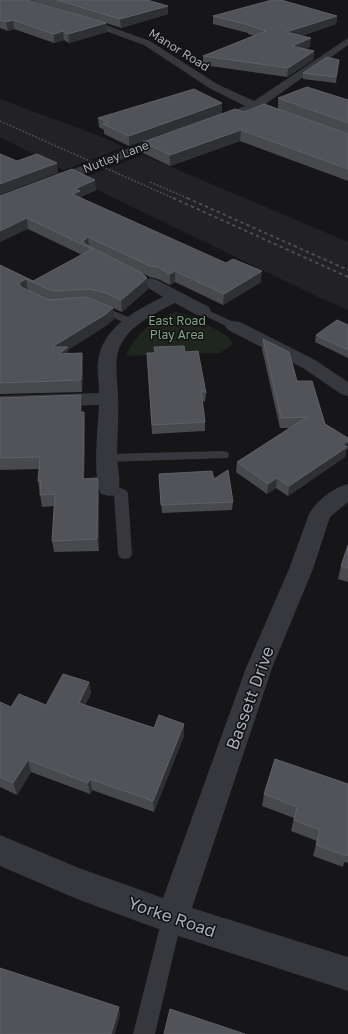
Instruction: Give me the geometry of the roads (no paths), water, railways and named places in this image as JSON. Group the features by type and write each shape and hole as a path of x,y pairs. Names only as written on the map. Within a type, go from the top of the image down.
{"street":[{"name":"Manor Road","path":"71,16 147,43 213,86 273,114"},
{"path":"200,126 255,106 348,41"},
{"name":"Nutley Lane","path":"0,202 186,131"},
{"path":"147,281 203,311"},
{"path":"109,489 107,458 109,399 108,356 113,343 132,322 175,297"},
{"path":"234,326 309,364 348,390"},
{"path":"0,402 109,399"},
{"name":"Bassett Drive","path":"172,918 259,668 302,569 320,514 332,502 348,491"},
{"name":"Yorke Road","path":"0,850 77,883 172,918 348,974"}],"lane":[{"path":"87,304 102,308 132,322"},
{"path":"203,311 234,326"},
{"path":"107,458 223,456"},
{"path":"109,489 120,493 125,554"},
{"path":"144,1034 172,918"}],"railway":[{"path":"0,121 175,199"},
{"path":"150,182 189,199"},
{"path":"173,198 348,277"},
{"path":"187,198 348,270"}],"park label":[{"name":"East Road Play Area","path":"177,328"}]}
